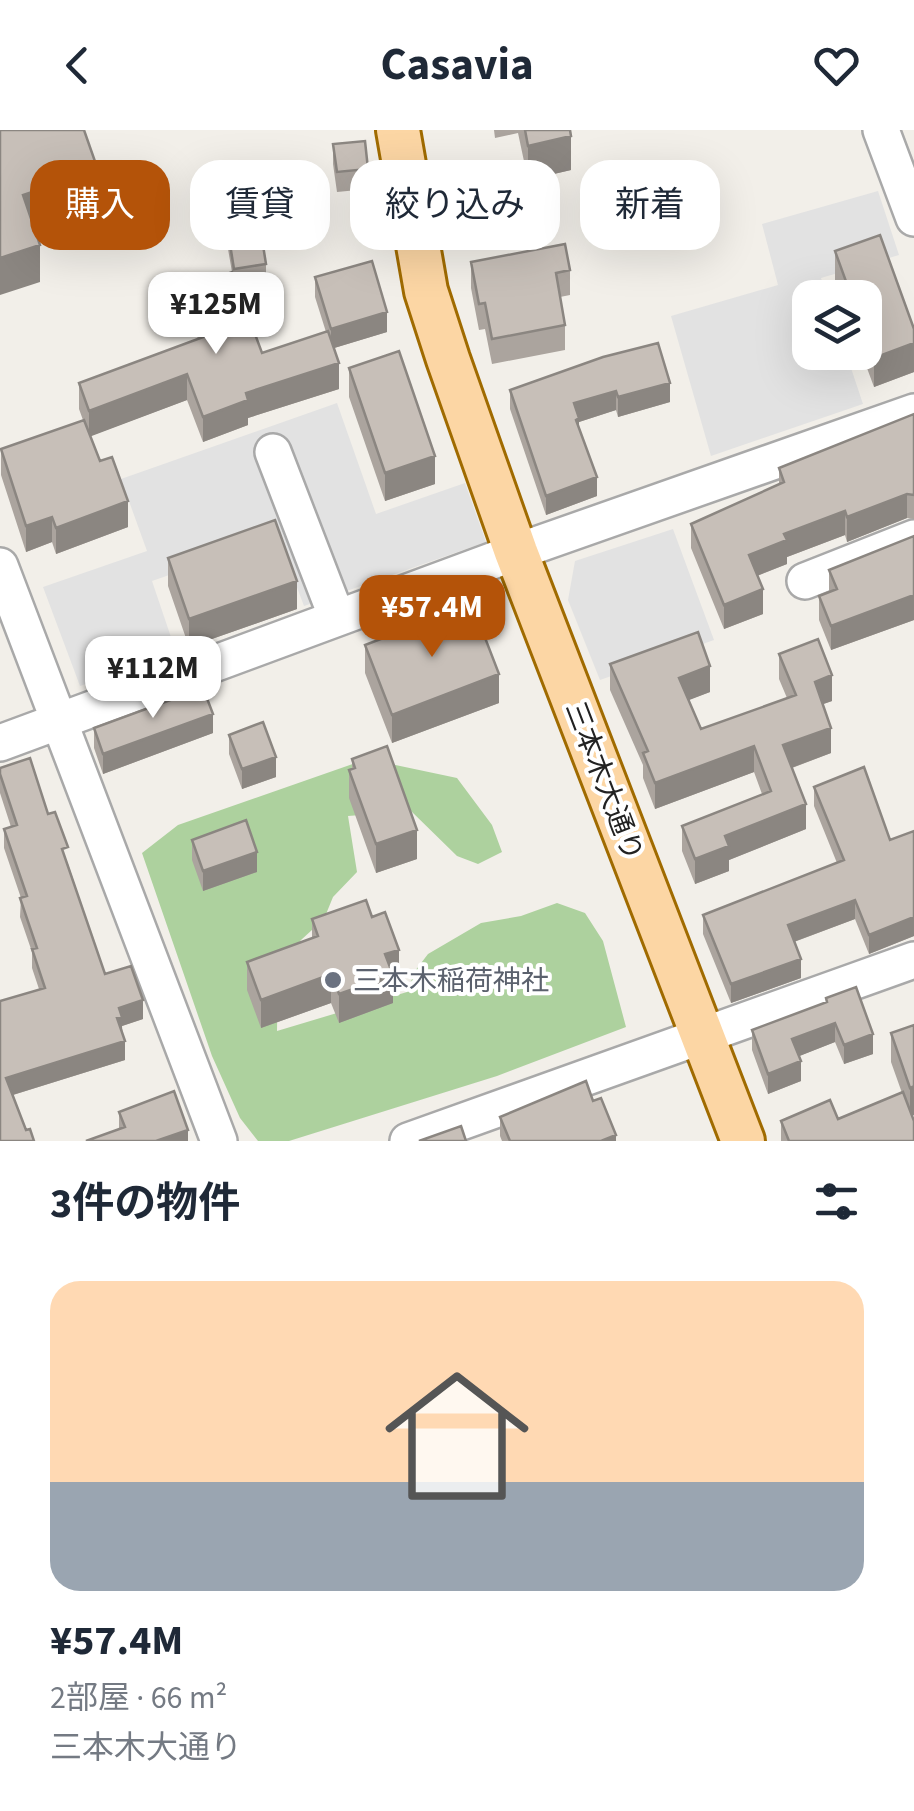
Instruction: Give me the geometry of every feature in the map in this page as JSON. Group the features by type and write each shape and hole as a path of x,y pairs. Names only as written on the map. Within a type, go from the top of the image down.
{"main road":[{"name":"三本木大通り","path":"398,130 426,291 516,552 743,1141"}],"street":[{"path":"881,130 914,218"},
{"path":"0,743 516,552 914,412"},
{"path":"273,452 337,618"},
{"path":"805,580 914,538"},
{"path":"0,566 220,1141"},
{"path":"408,1141 469,1131 704,1036 914,960"}],"green space":[{"path":"367,759 457,778 492,825 502,852 478,864 457,856 411,811 348,816 357,872 333,897 324,919 278,969 277,1031 407,992 415,971 428,954 481,923 521,916 557,903 585,913 603,941 626,1027 497,1076 289,1141 258,1141 240,1118 212,1056 142,853 178,825"}],"shaded area":[{"path":"878,191 899,255 822,280 792,280 792,370 852,370 863,404 711,456 671,316 778,285 762,224"},
{"path":"337,403 376,514 465,483 486,542 304,606 278,537 152,581 176,652 80,686 43,587 147,551 121,479"},
{"path":"673,529 714,640 600,680 568,600 575,561"}],"building":[{"path":"0,130 84,130 94,160 30,160 30,193 23,195 30,216 30,248 0,258"},
{"path":"525,130 570,130 571,136 528,146"},
{"path":"365,141 367,160 350,160 350,171 337,172 333,144"},
{"path":"880,235 914,329 914,343 882,355 882,280 845,280 835,251"},
{"path":"565,244 570,270 556,273 565,325 492,339 485,303 479,304 471,262 534,250 560,250 560,245"},
{"path":"231,250 264,250 266,264 234,269"},
{"path":"372,261 387,312 331,329 315,277"},
{"path":"232,272 262,353 328,331 339,363 246,393 248,400 203,417 187,374 89,411 79,383 206,336 189,288"},
{"path":"658,343 670,383 618,397 616,391 574,403 579,418 576,420 597,477 546,496 510,390 603,357"},
{"path":"399,351 435,456 385,473 349,368"},
{"path":"914,414 914,495 907,494 847,517 845,511 784,534 787,540 749,555 763,589 724,605 691,524 784,482 779,468"},
{"path":"84,420 100,461 112,457 128,501 56,528 52,517 26,526 1,449"},
{"path":"275,520 297,581 189,619 168,558"},
{"path":"914,536 914,595 831,626 819,596 837,589 829,570"},
{"path":"472,604 499,674 392,715 365,645"},
{"path":"698,632 710,666 679,678 701,729 796,695 779,654 818,639 832,675 815,682 831,728 783,745 806,804 725,836 729,846 695,859 682,826 771,791 754,746 655,783 643,753 648,751 610,664"},
{"path":"203,688 213,714 103,754 94,728"},
{"path":"263,722 276,757 242,769 229,735"},
{"path":"387,746 417,830 376,844 349,770 355,768 352,759"},
{"path":"30,758 48,814 55,812 68,847 62,849 105,974 131,966 143,1000 119,1008 122,1017 117,1018 125,1041 6,1078 34,1141 0,1141 0,1001 45,988 20,898 27,896 4,829 17,825 0,774 0,768"},
{"path":"864,767 890,840 914,831 914,917 869,935 855,900 788,925 801,959 731,984 703,915 844,860 814,787"},
{"path":"246,820 257,852 203,871 192,840"},
{"path":"366,900 372,917 385,912 399,950 385,954 393,975 339,994 331,974 261,1000 247,962 318,936 312,919"},
{"path":"856,987 873,1034 844,1045 835,1023 792,1039 801,1061 768,1074 752,1030"},
{"path":"914,1025 914,1086 910,1088 891,1033"},
{"path":"586,1081 593,1101 601,1098 616,1135 601,1141 510,1141 500,1117"},
{"path":"174,1091 188,1130 156,1141 86,1141 125,1127 119,1112"},
{"path":"903,1092 914,1121 914,1141 789,1141 781,1121 830,1100 838,1119"},
{"path":"461,1126 466,1141 419,1141"}],"place":[{"name":"三本木稲荷神社","path":"333,980"}]}
